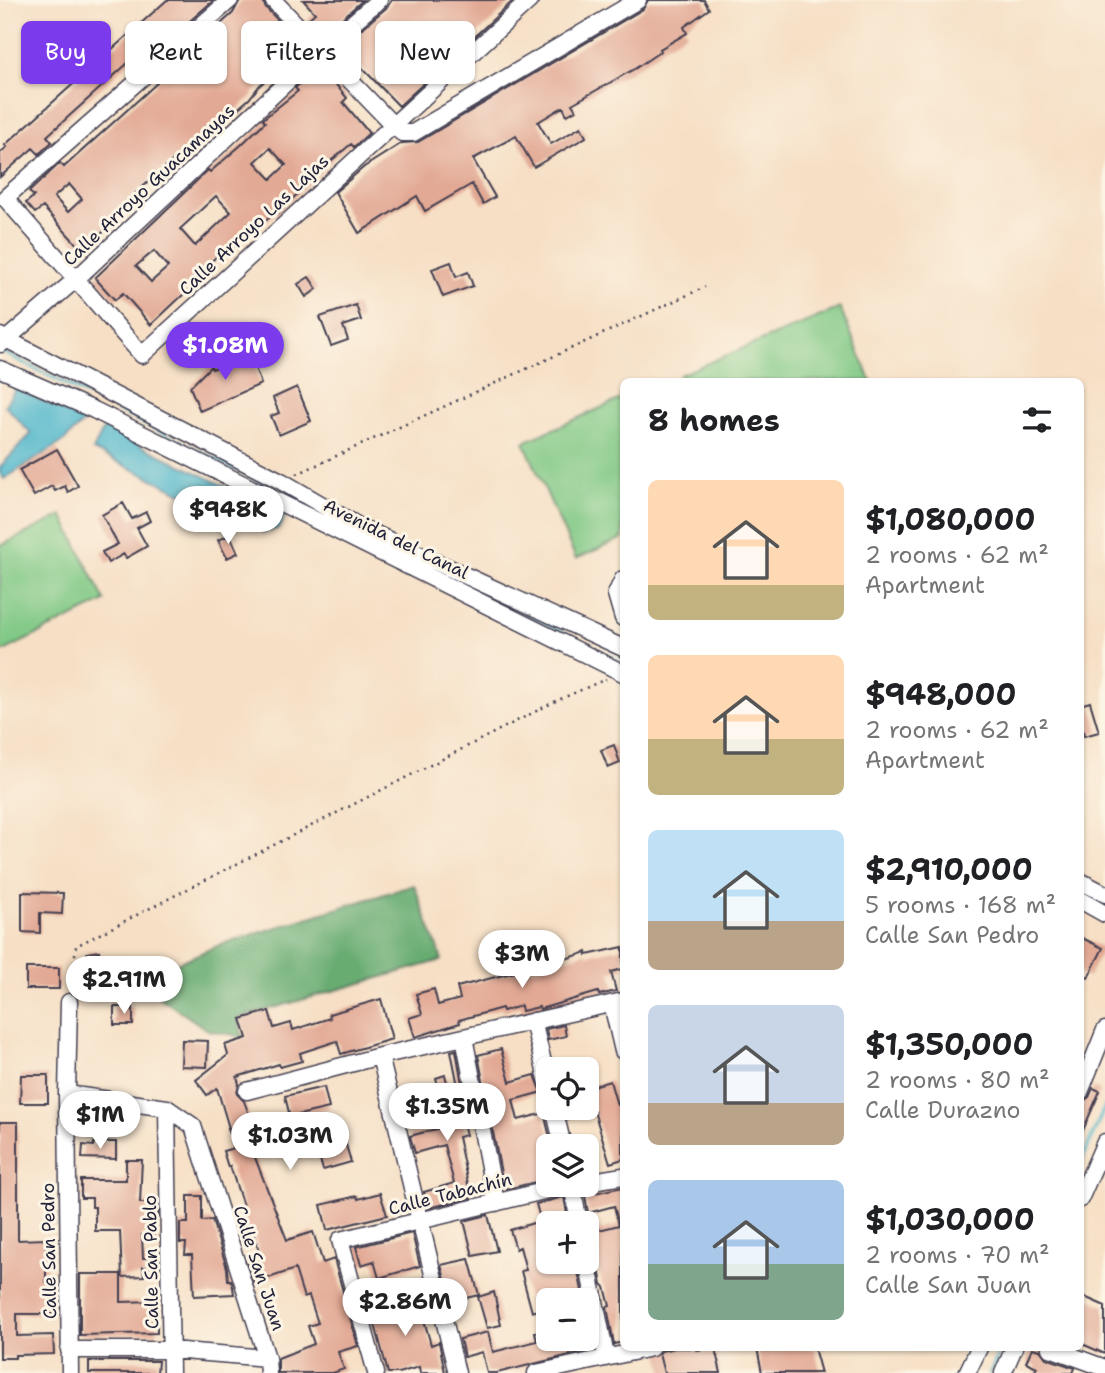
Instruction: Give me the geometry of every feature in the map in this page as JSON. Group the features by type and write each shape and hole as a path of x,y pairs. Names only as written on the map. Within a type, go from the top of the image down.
{"street":[{"path":"75,280 5,198 230,0"},
{"path":"273,0 292,21"},
{"name":"Calle Arroyo Guacamayas","path":"355,21 379,0"},
{"name":"Calle Arroyo Las Lajas","path":"75,280 142,355 530,0"},
{"path":"353,84 402,132 413,133 638,0"},
{"name":"Calle Arroyo Guacamayas","path":"2,340 75,280 285,84"},
{"path":"2,340 281,481 360,527 617,657"},
{"name":"Avenida del Canal","path":"0,369 94,410 617,657"},
{"path":"620,585 616,594 620,608"},
{"path":"1084,883 1105,894"},
{"path":"1084,902 1105,914"},
{"name":"Calle San Pedro","path":"69,1002 69,1373"},
{"path":"247,1091 380,1056 617,1002 620,1026"},
{"path":"533,1021 542,1057"},
{"path":"1086,1067 1105,1030"},
{"path":"464,1037 496,1203"},
{"path":"380,1056 457,1373"},
{"path":"67,1094 167,1108"},
{"name":"Calle San Pablo","path":"167,1108 171,1373"},
{"name":"Calle San Juan","path":"167,1108 193,1126 267,1366"},
{"path":"1084,1190 1105,1142"},
{"path":"599,1180 620,1176"},
{"name":"Calle Tabachín","path":"376,1373 340,1240 536,1193"},
{"path":"588,1274 599,1363"},
{"path":"69,1350 171,1350 267,1366"},
{"path":"536,1373 599,1363 641,1351"},
{"path":"967,1373 978,1351"},
{"path":"1003,1373 1013,1351"},
{"path":"1058,1351 1105,1368"}],"path":[{"path":"281,481 705,287"},
{"path":"69,1002 76,946 556,701 617,657"}],"green space":[{"path":"840,308 870,378 680,378 679,375"},
{"path":"620,399 620,539 576,559 524,442"},
{"path":"62,515 105,601 0,653 0,546"},
{"path":"414,885 442,960 238,1018 243,1037 208,1030 135,981 222,944"}],"water":[{"path":"16,388 65,412 89,417 64,441 4,479 0,467 31,434 5,405"},
{"path":"104,428 285,515 279,528 264,533 93,450"}],"building":[{"path":"167,0 214,0 190,21 144,21"},
{"path":"240,0 263,0 265,7 278,21 241,21 241,84 261,84 249,99 197,144 195,141 129,199 110,218 114,223 82,250 43,207 35,213 26,203 34,196 29,192 60,163 64,167 156,84 227,84 227,21 224,21 233,13","holes":["69,184 82,199 68,212 54,197"]},
{"path":"303,0 363,0 339,21 310,21 308,19 315,13"},
{"path":"392,0 514,0 475,36 475,21 375,21 375,81 361,67 361,29"},
{"path":"648,0 704,0 709,9 684,27 687,33 636,68 572,104 576,110 567,115 563,107 538,122 551,144 581,127 586,137 534,167 516,136 473,159 495,197 483,204 472,184 425,211 417,196 359,233 335,192 364,167 402,143 418,142 643,9"},
{"path":"125,38 125,66 111,78 111,50"},
{"path":"73,84 105,84 47,136 52,142 39,154 33,148 0,177 0,153 7,147 5,145"},
{"path":"299,84 336,84 347,98 343,102 369,133 354,147 351,144 332,160 277,214 229,251 226,248 219,254 183,289 186,292 151,325 123,293 115,300 95,278 208,170 210,172 240,146 265,122 263,119 298,91 295,88","holes":["270,148 286,165 271,179 255,162","216,196 231,212 195,246 180,229","154,251 168,267 151,282 136,266"]},
{"path":"378,84 423,84 399,106"},
{"path":"451,262 456,277 468,272 473,286 443,297 432,269"},
{"path":"309,277 317,289 306,297 298,284"},
{"path":"356,305 361,320 343,326 348,340 331,346 320,317"},
{"path":"253,355 261,384 200,411 190,387 211,366 212,369"},
{"path":"297,387 311,421 279,435 271,416 279,413 273,398"},
{"path":"57,449 78,486 68,492 65,486 55,491 52,486 34,496 19,470"},
{"path":"123,503 132,519 146,512 150,521 137,528 147,546 126,558 124,554 108,563 102,552 118,544 102,515"},
{"path":"230,535 238,553 227,558 218,540"},
{"path":"1090,702 1099,732 1084,736 1084,704"},
{"path":"614,745 620,763 608,768 601,750"},
{"path":"22,892 63,893 62,914 40,913 40,933 22,932"},
{"path":"1084,939 1103,948 1088,978 1084,976"},
{"path":"620,948 620,970 611,972 616,991 599,995 598,992 540,1009 522,1011 521,1006 503,1011 502,1008 459,1020 460,1023 415,1037 409,1018 422,1014 416,994 434,989 438,1005 460,999 457,987 531,970 587,952 587,955"},
{"path":"99,951 101,964 88,966 87,953"},
{"path":"26,968 59,968 59,989 26,989"},
{"path":"381,999 392,1039 341,1054 337,1041 300,1053 302,1061 280,1067 279,1064 237,1077 237,1094 244,1101 255,1140 249,1142 287,1240 313,1232 323,1263 334,1259 358,1346 338,1352 344,1369 333,1373 278,1373 278,1358 314,1344 308,1326 318,1323 309,1296 304,1298 295,1269 254,1283 248,1264 262,1260 254,1236 245,1239 241,1226 246,1224 240,1207 243,1206 223,1151 234,1148 229,1128 217,1088 207,1095 196,1080 228,1055 225,1045 247,1038 241,1019 269,1011 274,1028 291,1023 293,1030 330,1018 329,1014"},
{"path":"114,1007 133,1007 133,1025 114,1025"},
{"path":"564,1025 566,1036 548,1040 546,1029"},
{"path":"182,1040 208,1041 207,1067 181,1066"},
{"path":"501,1049 510,1082 535,1075 536,1094 513,1100 518,1120 536,1115 536,1120 546,1120 549,1134 536,1134 536,1182 507,1189 501,1173 478,1055"},
{"path":"456,1050 464,1095 451,1098 457,1122 462,1120 466,1135 458,1137 471,1198 428,1208 424,1192 454,1183 444,1145 415,1153 410,1136 440,1128 435,1106 443,1104 436,1078 445,1075 449,1089 458,1086 451,1051"},
{"path":"21,1075 48,1075 48,1103 20,1103"},
{"path":"610,1081 617,1105 620,1104 620,1160 610,1163 597,1120 599,1120 599,1084"},
{"path":"324,1087 329,1108 290,1117 285,1096"},
{"path":"1093,1088 1100,1091 1084,1128 1084,1101"},
{"path":"82,1107 101,1109 101,1121 82,1120"},
{"path":"0,1122 18,1122 18,1240 46,1239 46,1282 59,1282 57,1314 17,1314 17,1336 53,1335 54,1354 0,1358"},
{"path":"344,1138 351,1162 323,1170 316,1146"},
{"path":"116,1142 116,1159 82,1158 83,1145 94,1146 94,1143"},
{"path":"126,1160 142,1160 140,1203 158,1203 158,1218 154,1218 154,1235 142,1235 143,1258 159,1258 159,1267 143,1267 144,1276 122,1277 120,1231 95,1231 95,1207 92,1207 92,1198 81,1198 81,1180 126,1180"},
{"path":"620,1188 620,1343 614,1344 607,1307 610,1306 599,1270 599,1230 619,1225 614,1206 588,1211 585,1197 599,1197 599,1192"},
{"path":"380,1193 387,1215 327,1230 321,1205"},
{"path":"188,1196 202,1196 202,1221 212,1220 234,1294 194,1296 192,1255 185,1255 186,1243 180,1243 180,1223 188,1223"},
{"path":"564,1197 566,1211 538,1211 536,1204"},
{"path":"488,1215 497,1251 473,1256 464,1221"},
{"path":"536,1222 536,1274 579,1274 581,1288 536,1288 536,1310 532,1312 521,1271 526,1270 520,1247 516,1249 510,1230"},
{"path":"412,1233 420,1266 379,1278 374,1261 361,1265 356,1247"},
{"path":"469,1259 479,1295 461,1299 459,1293 454,1294 451,1282 446,1283 441,1265"},
{"path":"80,1274 121,1274 121,1302 157,1301 157,1333 80,1335"},
{"path":"494,1292 501,1325 487,1328 478,1297"},
{"path":"399,1293 405,1313 421,1309 431,1345 439,1342 445,1373 420,1373 419,1367 388,1373 369,1302"},
{"path":"1084,1297 1105,1306 1105,1354 1084,1345"},
{"path":"488,1332 493,1352 536,1341 536,1351 586,1351 497,1373 487,1373 482,1352 464,1357 460,1339"},
{"path":"661,1351 716,1351 721,1373 664,1373 659,1354"},
{"path":"758,1351 815,1351 821,1373 762,1373"},
{"path":"1031,1351 1041,1351 1046,1358 1075,1368 1073,1373 1034,1373 1037,1367 1026,1362"},
{"path":"89,1361 158,1361 157,1373 89,1373"}],"waterway":[{"path":"0,351 311,507"},
{"path":"471,587 620,661"},
{"path":"1084,1156 1105,1106"},
{"path":"990,1373 1000,1351"}]}
